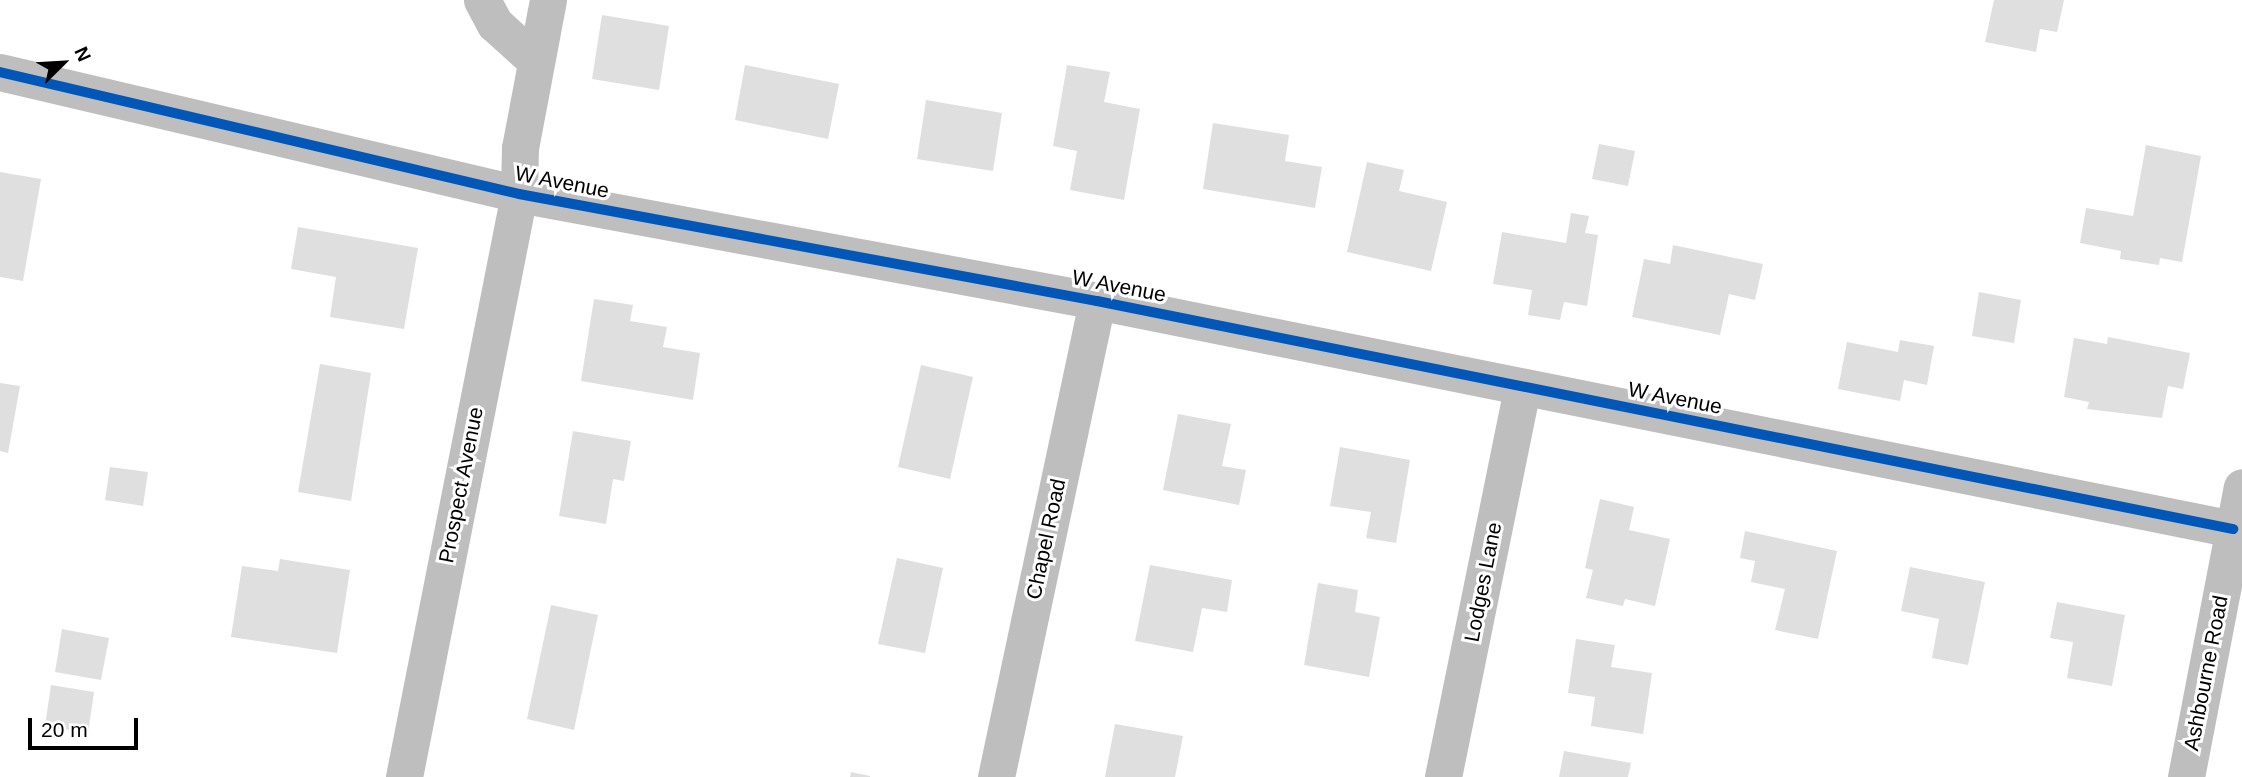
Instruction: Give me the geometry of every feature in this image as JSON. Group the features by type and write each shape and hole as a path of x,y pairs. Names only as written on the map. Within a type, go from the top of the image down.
{"street":[{"path":"482,0 495,24 536,61"},
{"name":"Prospect Avenue","path":"404,777 519,194 520,148 548,0"},
{"name":"W Avenue","path":"0,72 519,194 1097,301 2233,529"},
{"name":"Chapel Road","path":"996,777 1097,301"},
{"name":"Lodges Lane","path":"1443,777 1522,387"},
{"name":"Ashbourne Road","path":"2186,777 2242,487"}],"building":[{"path":"1994,0 2064,0 2057,32 2040,29 2036,52 1985,42"},
{"path":"602,15 669,26 659,90 592,79"},
{"path":"745,65 839,84 828,139 735,120"},
{"path":"1067,65 1110,72 1104,102 1140,109 1124,200 1070,190 1077,151 1053,146"},
{"path":"926,100 1002,113 993,171 917,159"},
{"path":"1213,123 1289,135 1285,161 1322,167 1315,208 1203,189"},
{"path":"1599,144 1635,151 1628,186 1592,179"},
{"path":"2146,145 2201,156 2182,262 2160,258 2159,265 2120,259 2121,251 2080,243 2086,208 2133,216"},
{"path":"1367,162 1404,170 1399,191 1447,202 1431,271 1347,252"},
{"path":"0,172 41,179 23,281 0,277"},
{"path":"1571,213 1589,216 1585,233 1598,235 1587,306 1564,302 1560,320 1528,315 1532,290 1493,284 1502,232 1566,243"},
{"path":"298,227 418,248 404,329 330,317 336,277 291,269"},
{"path":"1673,245 1763,264 1755,300 1729,294 1720,335 1632,317 1644,259 1670,264"},
{"path":"1979,292 2021,300 2014,343 1972,336"},
{"path":"594,299 633,305 630,321 667,327 663,347 700,353 693,400 581,381"},
{"path":"2108,337 2190,353 2183,389 2168,386 2162,418 2087,409 2089,402 2064,397 2074,338 2107,344"},
{"path":"1900,340 1934,346 1927,385 1904,380 1900,401 1838,389 1847,342 1898,352"},
{"path":"320,364 371,373 351,501 298,492"},
{"path":"921,365 973,377 950,479 898,467"},
{"path":"0,383 20,386 8,453 0,451"},
{"path":"1178,414 1231,424 1222,466 1246,470 1239,505 1163,490"},
{"path":"573,431 631,441 624,481 613,479 606,524 559,516"},
{"path":"1340,447 1410,460 1396,543 1366,538 1371,512 1330,506"},
{"path":"110,467 148,472 143,506 105,500"},
{"path":"1600,499 1634,507 1629,530 1670,539 1655,606 1625,599 1623,606 1586,598 1593,570 1585,568"},
{"path":"1745,531 1837,551 1818,639 1775,630 1785,589 1751,582 1755,561 1740,558"},
{"path":"897,558 943,568 925,653 878,644"},
{"path":"280,559 350,570 337,653 231,637 242,566 278,571"},
{"path":"1150,565 1232,580 1227,612 1202,608 1193,652 1135,641"},
{"path":"1910,567 1985,582 1968,665 1932,658 1939,619 1901,611"},
{"path":"1318,583 1358,590 1355,612 1380,617 1369,677 1304,665"},
{"path":"2057,602 2125,615 2112,686 2067,678 2073,642 2050,638"},
{"path":"551,605 598,615 574,730 527,719"},
{"path":"62,629 109,638 101,680 55,672"},
{"path":"1576,639 1615,645 1611,667 1652,673 1643,734 1591,726 1595,697 1568,693"},
{"path":"51,685 94,692 88,733 45,726"},
{"path":"1115,724 1183,736 1175,777 1105,777"},
{"path":"1564,751 1631,763 1628,777 1559,777"},
{"path":"851,772 870,776 870,777 850,777"}],"cycle path":[{"path":"0,72 519,194 1097,301 2233,529"}]}
